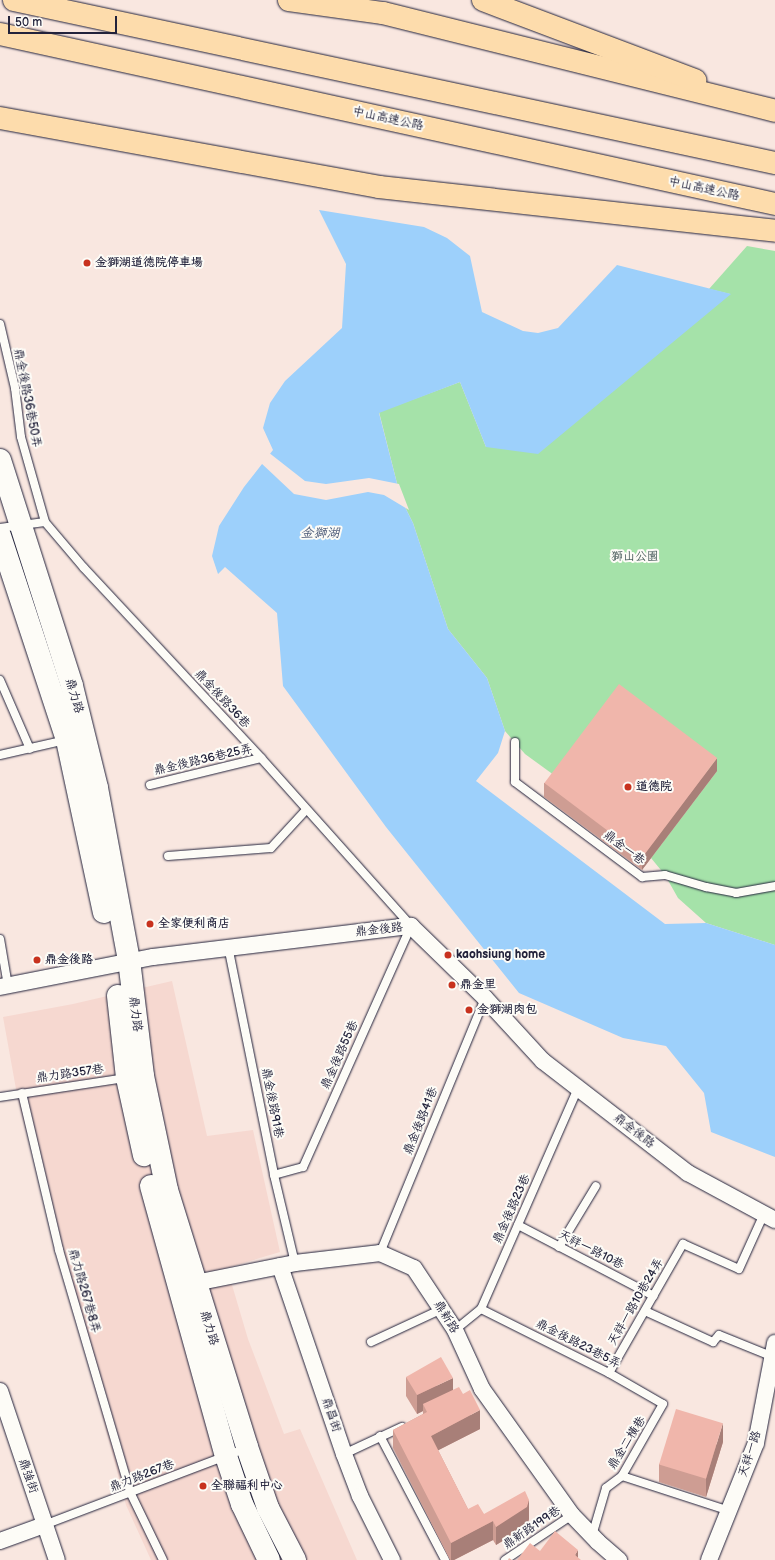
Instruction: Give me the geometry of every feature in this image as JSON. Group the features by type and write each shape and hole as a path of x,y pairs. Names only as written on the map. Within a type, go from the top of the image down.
{"highway":[{"path":"14,0 775,163"},
{"path":"289,0 383,13 775,111"},
{"path":"483,0 775,111"},
{"name":"中山高速公路","path":"0,34 775,204"},
{"path":"2,119 379,187 775,231"}],"street":[{"name":"鼎力路","path":"0,460 10,527 76,738"},
{"name":"鼎力路","path":"0,536 76,738 97,788 135,1077 167,1190 186,1285 226,1456 242,1504 269,1560"},
{"name":"鼎金後路","path":"4,987 121,962 228,946 411,926 485,998 543,1061 688,1173 769,1218"},
{"path":"186,1285 288,1265 380,1253"},
{"name":"鼎新路","path":"380,1253 414,1268 455,1330 479,1391 572,1515 592,1536 620,1560"},
{"name":"鼎昌街","path":"288,1265 344,1454 360,1496 392,1560"},
{"name":"鼎力路","path":"186,1285 268,1508 295,1560"},
{"name":"天祥一路","path":"709,1560 730,1511 756,1443 772,1380 773,1350"},
{"name":"鼎強街","path":"0,1391 3,1414 57,1560"},
{"path":"0,1541 44,1525"}],"lane":[{"name":"鼎金後路36巷50弄","path":"0,324 15,388 21,437 45,522"},
{"path":"10,527 45,522"},
{"name":"鼎金後路36巷","path":"45,522 84,568 261,758 411,926"},
{"path":"0,680 30,748"},
{"path":"0,755 76,738"},
{"name":"鼎金一巷","path":"515,742 515,782 642,877 665,875 736,893 775,886"},
{"name":"鼎金後路36巷25弄","path":"150,785 261,758"},
{"path":"168,856 271,848 306,810"},
{"name":"鼎金後路55巷","path":"274,1175 303,1167 411,926"},
{"path":"0,939 4,987"},
{"name":"鼎金後路91巷","path":"228,946 274,1175 288,1265"},
{"name":"鼎金後路41巷","path":"380,1253 485,998"},
{"name":"鼎力路357巷","path":"0,1097 135,1077"},
{"name":"鼎金後路23巷","path":"455,1330 481,1309 578,1088"},
{"name":"鼎力路267巷8弄","path":"22,1093 59,1250 130,1494 163,1560"},
{"path":"559,1247 596,1186"},
{"name":"天祥一路10巷24弄","path":"609,1372 683,1244 739,1269 769,1218"},
{"name":"天祥一路10巷","path":"518,1225 654,1296"},
{"path":"371,1342 442,1309"},
{"name":"鼎金後路23巷5弄","path":"481,1309 609,1372 663,1404"},
{"path":"644,1311 713,1342 719,1335 773,1350"},
{"name":"鼎金二橫巷","path":"592,1536 606,1488 622,1476 663,1404"},
{"path":"344,1454 407,1424"},
{"path":"380,1436 445,1560"},
{"name":"鼎力路267巷","path":"44,1525 130,1494 247,1448"},
{"path":"622,1476 730,1511"},
{"name":"鼎新路199巷","path":"505,1560 572,1515"}],"shaded area":[{"path":"172,981 207,1136 253,1130 280,1252 227,1268 248,1339 284,1434 300,1429 357,1560 151,1560 126,1505 18,1100 3,1017 73,1004"}],"green space":[{"name":"獅山公園","path":"747,246 775,251 775,945 706,923 678,898 665,875 651,858 717,771 558,778 525,754 505,731 487,678 448,629 413,523 401,499 379,412 460,382 486,447 730,294 709,289"}],"water":[{"name":"金獅湖","path":"319,210 424,227 447,238 470,256 482,312 523,331 538,333 558,328 617,265 731,294 538,454 486,447 460,382 379,413 401,499 413,523 448,629 487,678 505,731 498,753 476,781 665,924 706,923 775,945 775,1157 711,1132 704,1093 666,1046 623,1038 519,993 386,827 283,686 277,613 225,567 218,574 212,556 219,526 244,487 273,450 263,428 270,403 285,381 342,328 346,264"}],"pier":[{"path":"268,452 305,481 326,484 369,478 399,484 409,510 384,495 368,492 326,500 294,494 260,462"}],"building":[{"name":"道德院","path":"619,684 717,758 643,857 544,783"},
{"path":"441,1357 453,1378 417,1395 406,1377"},
{"path":"459,1387 463,1394 470,1390 480,1410 431,1436 468,1509 478,1504 484,1514 525,1491 529,1500 527,1507 496,1527 493,1521 451,1543 393,1430 427,1412 423,1404"},
{"path":"676,1409 723,1423 706,1479 659,1464"},
{"path":"555,1531 578,1550 575,1555 581,1560 517,1560 530,1543 540,1551"}],"place":[{"name":"金獅湖道德院停車場","path":"87,263"},
{"name":"道德院","path":"628,787"},
{"name":"全家便利商店","path":"150,924"},
{"name":"kaohsiung home","path":"448,955"},
{"name":"鼎金後路","path":"37,960"},
{"name":"鼎金里","path":"452,985"},
{"name":"金獅湖肉包","path":"469,1010"},
{"name":"全聯福利中心","path":"203,1486"}]}
